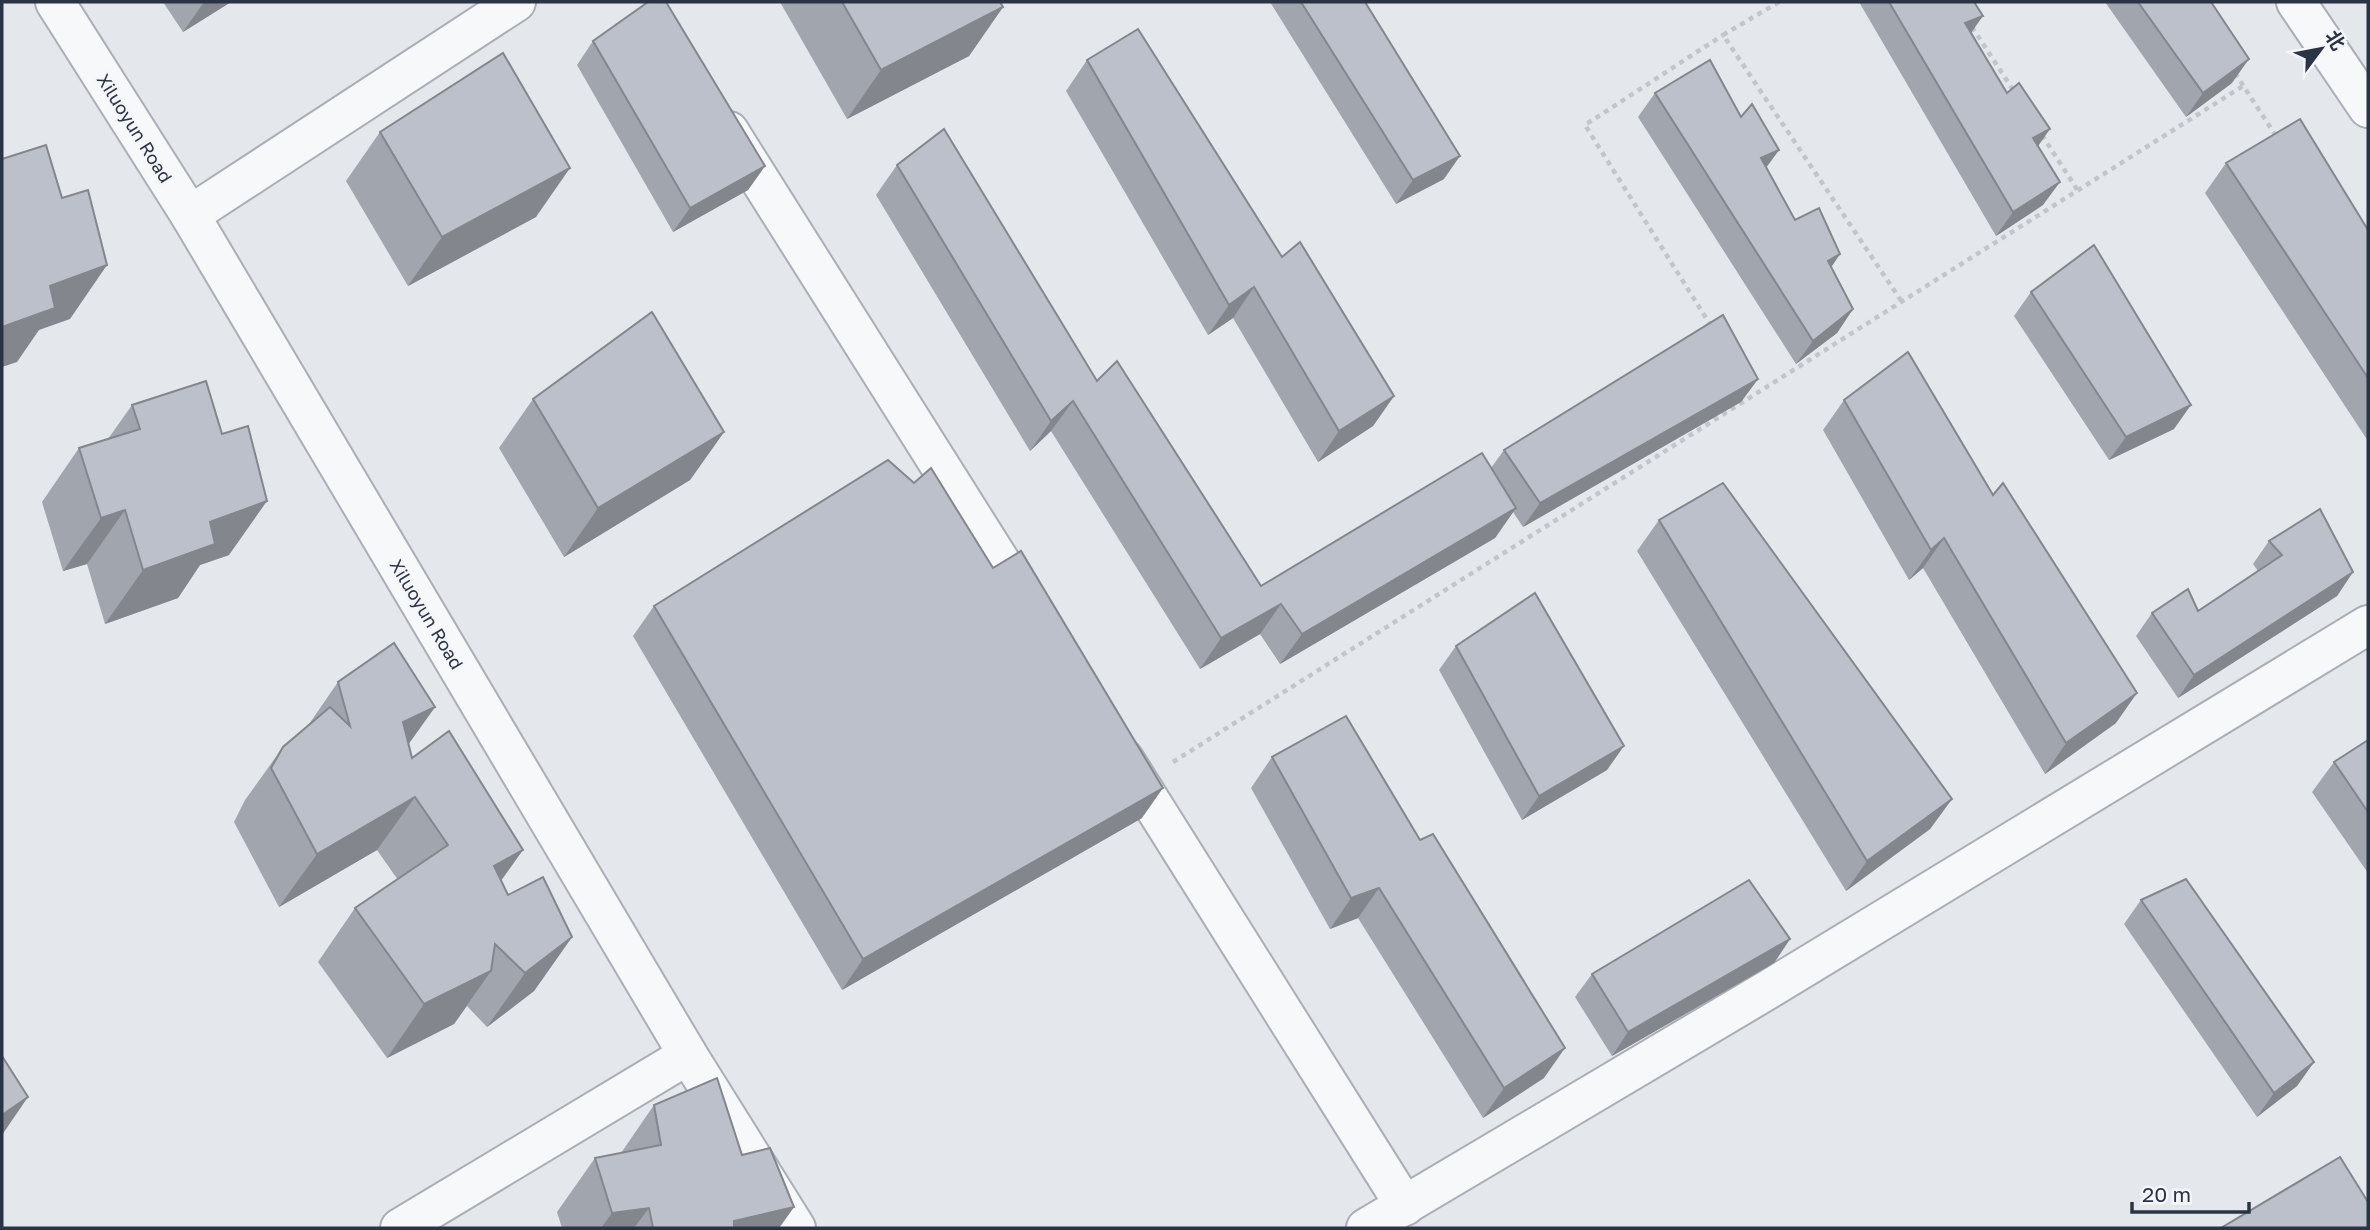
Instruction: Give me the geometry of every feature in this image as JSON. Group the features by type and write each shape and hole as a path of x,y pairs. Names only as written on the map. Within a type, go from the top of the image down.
{"street":[{"name":"Xiluoyun Road","path":"55,2 190,215 688,1055 796,1228"},
{"path":"190,215 516,2"},
{"path":"2296,2 2368,108"},
{"path":"708,96 1050,641"},
{"path":"1366,1228 1769,989 2368,625"},
{"path":"1110,736 1405,1206"},
{"path":"400,1228 688,1055"}],"path":[{"path":"1717,336 1585,125 1723,35 1779,2"},
{"path":"1970,24 2021,102"},
{"path":"1723,35 1902,302"},
{"path":"2230,65 2280,142"},
{"path":"1139,783 2244,86"},
{"path":"2035,124 2078,191"}],"building":[{"path":"648,2 666,2 765,166 690,208 593,41"},
{"path":"842,2 1000,2 1003,7 881,70"},
{"path":"1301,2 1365,2 1460,156 1413,180"},
{"path":"1889,2 1974,2 1983,16 1965,23 2007,93 2019,83 2050,129 2033,138 2060,182 2013,212"},
{"path":"2138,2 2211,2 2249,59 2203,93"},
{"path":"1138,29 1282,257 1300,242 1394,396 1339,431 1254,287 1229,305 1087,60"},
{"path":"503,53 570,168 442,237 380,132"},
{"path":"1710,60 1741,117 1752,104 1779,150 1761,158 1795,220 1819,208 1840,254 1828,261 1853,309 1813,341 1655,93"},
{"path":"2300,119 2368,230 2368,378 2226,163"},
{"path":"944,129 1097,381 1117,361 1261,586 1482,453 1516,508 1302,634 1281,604 1221,638 1073,401 1051,421 897,165"},
{"path":"46,145 62,198 88,190 107,265 50,286 55,308 2,327 2,159"},
{"path":"2094,245 2191,405 2126,437 2031,292"},
{"path":"652,312 724,432 598,508 533,399"},
{"path":"1723,315 1758,379 1540,503 1504,450"},
{"path":"1908,352 1993,495 2003,483 2137,693 2066,743 1944,538 1931,550 1844,400"},
{"path":"206,381 222,434 248,426 267,501 210,522 215,544 143,570 125,510 101,518 79,448 140,429 132,405"},
{"path":"888,460 914,483 931,468 993,568 1021,551 1163,788 863,959 654,606"},
{"path":"1723,483 1952,799 1867,861 1659,520"},
{"path":"2320,509 2353,572 2194,675 2152,613 2188,589 2198,611 2282,555 2269,541"},
{"path":"1535,593 1624,746 1539,796 1456,646"},
{"path":"394,643 435,707 403,722 412,758 449,731 523,850 494,866 508,895 543,877 572,937 525,973 495,944 491,971 424,1004 355,908 448,845 415,797 317,854 271,768 283,747 330,707 350,726 338,682"},
{"path":"1346,716 1420,840 1433,834 1565,1048 1504,1088 1379,888 1351,898 1272,757"},
{"path":"2368,740 2368,812 2334,762"},
{"path":"2186,879 2314,1062 2274,1093 2141,900"},
{"path":"1749,880 1790,939 1628,1032 1592,974"},
{"path":"2,1056 28,1097 2,1115"},
{"path":"717,1078 742,1155 770,1148 794,1207 734,1221 734,1228 653,1228 649,1208 612,1213 595,1158 661,1145 654,1105"},
{"path":"2340,1157 2368,1202 2368,1228 2221,1228"}]}
